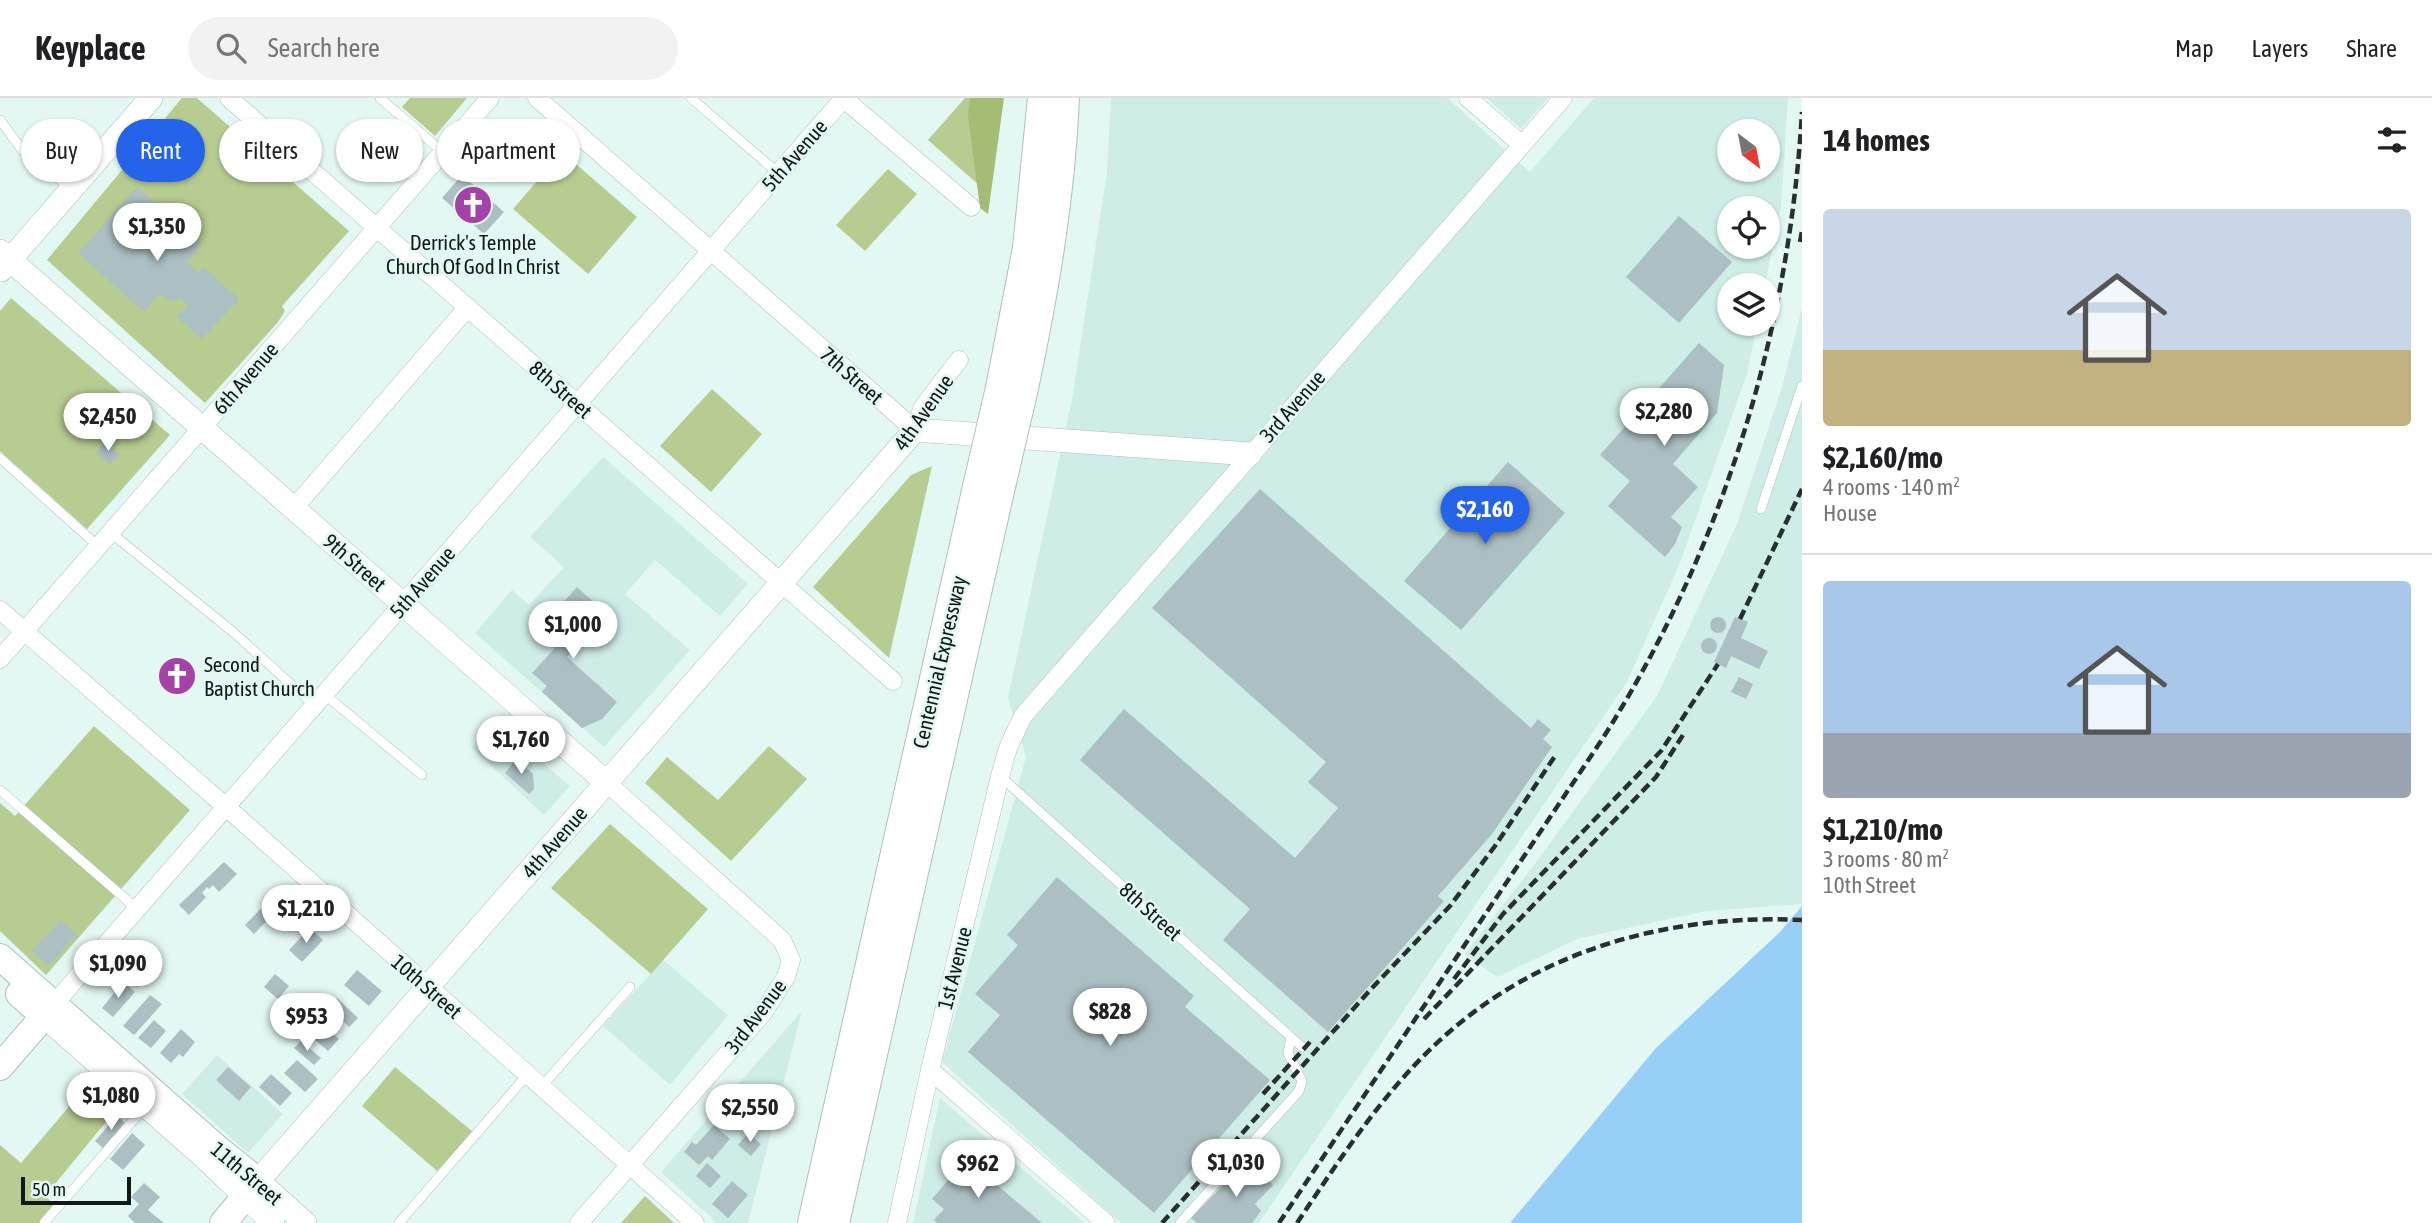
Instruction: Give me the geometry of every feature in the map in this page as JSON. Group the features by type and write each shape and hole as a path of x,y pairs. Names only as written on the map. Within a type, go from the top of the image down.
{"highway":[{"name":"Centennial Expressway","path":"1012,388 1043,98"},
{"name":"Centennial Expressway","path":"813,1223 1012,388 1042,296 1060,163 1065,98"},
{"path":"1060,163 1071,98"},
{"name":"Centennial Expressway","path":"834,1223 988,491"}],"main road":[{"name":"11th Street","path":"0,957 49,1010"},
{"name":"11th Street","path":"0,978 49,1010 208,1140 252,1189"},
{"name":"5th Avenue","path":"0,1067 49,1010"},
{"name":"4th Avenue","path":"223,1223 252,1189"}],"street":[{"path":"3,261 72,189 151,98"},
{"name":"8th Street","path":"229,98 893,681"},
{"name":"6th Avenue","path":"472,119 490,98"},
{"name":"7th Street","path":"537,98 915,430"},
{"path":"843,98 971,207"},
{"name":"5th Avenue","path":"49,1010 843,98"},
{"path":"1468,98 1522,145"},
{"name":"3rd Avenue","path":"1023,716 1563,98"},
{"name":"6th Avenue","path":"0,659 437,161"},
{"name":"9th Street","path":"3,261 202,428 606,782 782,940 789,950 791,965"},
{"path":"293,508 468,307"},
{"name":"4th Avenue","path":"252,1189 781,580 915,430 923,407 960,360"},
{"path":"915,430 1250,454"},
{"name":"10th Street","path":"0,610 695,1223"},
{"name":"1st Avenue","path":"897,1223 930,1070 1000,776 1008,748 1023,716"},
{"name":"3rd Avenue","path":"579,1223 763,1013 791,965"},
{"name":"11th Street","path":"49,1010 146,1106 252,1189 305,1223"},
{"path":"930,1070 1106,1223"},
{"name":"11th Street","path":"252,1189 273,1223"}],"lane":[{"path":"380,98 437,147"},
{"path":"691,98 778,173"},
{"path":"0,120 22,150 72,189"},
{"path":"1761,509 1802,386"},
{"path":"0,458 104,539 233,632 422,775"},
{"name":"8th Street","path":"1000,776 1302,1047"},
{"path":"0,790 136,908"},
{"path":"542,1086 630,987"},
{"path":"1180,1223 1299,1091 1302,1081 1288,1053 1291,1037"},
{"path":"399,1223 528,1074"},
{"path":"44,1223 146,1106"}],"shaded area":[{"path":"1111,98 1447,98 1530,172 1594,98 1788,98 1780,212 1780,196 1717,196 1717,259 1770,259 1767,273 1717,273 1717,336 1755,336 1747,374 1680,563 1627,682 1259,1223 1121,1223 942,1062 1026,757 1008,698 1072,399 1107,172"},
{"path":"1486,98 1548,98 1521,129"},
{"path":"1802,308 1802,904 1706,911 1577,939 1497,977 1465,954 1537,861 1657,696 1737,524 1782,387"},
{"path":"603,457 748,584 720,616 655,560 625,594 690,650 604,747 475,633 512,590 529,605 564,567 530,537"},
{"path":"494,722 570,786 544,815 472,748"},
{"path":"663,960 728,1015 670,1085 603,1026"},
{"path":"802,1011 748,1223 717,1223 661,1172"},
{"path":"217,1055 283,1114 248,1153 182,1094"},
{"path":"940,1098 1085,1223 913,1223"}],"green space":[{"path":"182,98 197,98 221,119 219,182 293,182 349,231 282,306 285,311 278,322 205,403 47,260 116,177 116,182 205,182 205,119 164,119"},
{"path":"410,98 467,98 449,119 437,119 435,136 423,125 423,119 416,119 402,107"},
{"path":"965,98 991,98 990,195 928,140"},
{"path":"970,98 1004,98 988,214 980,208 968,115"},
{"path":"580,168 637,217 588,274 513,209 536,182 580,182"},
{"path":"888,169 917,194 865,251 836,225"},
{"path":"11,298 170,435 87,529 0,451 0,311"},
{"path":"712,389 762,434 711,492 660,446"},
{"path":"932,466 889,658 813,587 911,475"},
{"path":"94,726 190,810 46,975 0,931 0,803 15,816"},
{"path":"769,746 807,779 731,861 645,783 667,757 718,800"},
{"path":"610,824 708,909 651,974 551,888"},
{"path":"395,1067 473,1132 437,1171 362,1106"},
{"path":"90,1082 119,1106 45,1196 54,1204 40,1220 43,1223 0,1223 0,1145 21,1163"},
{"path":"645,1196 674,1223 621,1223"}],"water":[{"path":"1802,906 1802,1223 1510,1223 1656,1048 1781,931"}],"building":[{"name":"Derrick's Temple Church Of God In Christ","path":"456,182 470,182 504,212 484,234 442,198"},
{"path":"137,187 202,245 187,262 198,272 203,267 239,299 202,339 177,317 188,305 179,297 174,302 159,294 144,312 78,253"},
{"path":"1679,216 1717,249 1717,259 1729,259 1732,262 1722,273 1717,273 1717,279 1679,323 1626,277"},
{"path":"1699,343 1724,365 1717,413 1673,464 1698,487 1671,517 1682,527 1675,544 1665,557 1608,506 1630,481 1600,455"},
{"path":"105,442 119,454 110,464 96,452"},
{"path":"1508,462 1565,513 1461,630 1404,581"},
{"path":"1260,489 1531,728 1538,719 1551,730 1543,739 1552,747 1492,834 1438,896 1444,901 1328,1032 1223,940 1250,909 1080,760 1124,709 1295,858 1338,808 1308,782 1326,762 1152,608"},
{"path":"577,587 607,614 567,657 617,702 602,719 582,728 542,692 547,686 532,673 555,648 537,631"},
{"path":"1715,617 1721,617 1726,625 1724,631 1715,633 1710,628 1710,622"},
{"path":"1735,617 1748,622 1741,638 1768,651 1759,669 1731,656 1726,668 1714,662"},
{"path":"1706,638 1712,638 1717,646 1715,652 1706,654 1701,649 1701,643"},
{"path":"1739,677 1753,684 1746,699 1731,692"},
{"path":"516,759 533,774 534,789 529,794 505,773"},
{"path":"224,862 237,874 219,892 213,885 209,889 207,887 202,893 206,897 189,915 179,905"},
{"path":"1057,877 1194,996 1185,1007 1270,1080 1154,1213 968,1052 1000,1015 975,994 1018,945 1007,935"},
{"path":"273,896 282,905 254,934 245,925"},
{"path":"61,920 77,935 48,966 32,951"},
{"path":"310,928 323,940 302,962 289,950"},
{"path":"136,965 147,976 137,987 125,976"},
{"path":"357,970 382,991 369,1006 344,985"},
{"path":"275,974 289,986 278,999 264,987"},
{"path":"123,982 135,992 113,1017 102,1008"},
{"path":"150,995 162,1004 134,1035 123,1026"},
{"path":"337,998 358,1018 349,1027 328,1007"},
{"path":"316,1019 339,1039 328,1051 305,1031"},
{"path":"154,1020 166,1031 151,1048 138,1038"},
{"path":"181,1029 195,1042 183,1057 179,1054 171,1063 160,1053"},
{"path":"301,1041 321,1058 314,1065 294,1048"},
{"path":"297,1060 318,1079 305,1092 284,1073"},
{"path":"228,1067 251,1087 239,1101 216,1080"},
{"path":"271,1074 292,1093 280,1106 259,1087"},
{"path":"117,1116 126,1124 104,1149 95,1141"},
{"path":"714,1125 730,1139 712,1160 708,1156 699,1165 684,1152 692,1142 696,1145"},
{"path":"132,1133 145,1145 123,1170 110,1159"},
{"path":"748,1133 761,1144 751,1156 738,1145"},
{"path":"966,1159 1042,1223 937,1223 934,1220 944,1209 932,1199"},
{"path":"1248,1160 1273,1185 1255,1204 1261,1211 1252,1223 1197,1223 1191,1218"},
{"path":"707,1163 721,1176 710,1188 696,1176"},
{"path":"732,1181 748,1195 728,1218 712,1204"},
{"path":"144,1183 160,1197 148,1210 164,1223 135,1223 128,1216 139,1204 131,1197"}],"railway":[{"path":"1279,1223 1603,738 1645,666 1682,592 1715,516 1742,438 1765,358 1795,195 1802,112"},
{"path":"1800,242 1802,231"},
{"path":"1740,619 1802,489"},
{"path":"1454,979 1503,914 1661,751 1718,664"},
{"path":"1424,1019 1656,777 1683,735"},
{"path":"1162,1223 1372,988 1450,906 1495,846 1557,753"},
{"path":"1297,1223 1366,1123 1405,1076 1448,1033 1486,1003 1527,978 1569,958 1660,930 1706,923 1802,920"},
{"path":"1263,1094 1310,1042"}],"place":[{"name":"Derrick's Temple Church Of God In Christ","path":"473,205"},
{"name":"Second Baptist Church","path":"177,676"}]}
